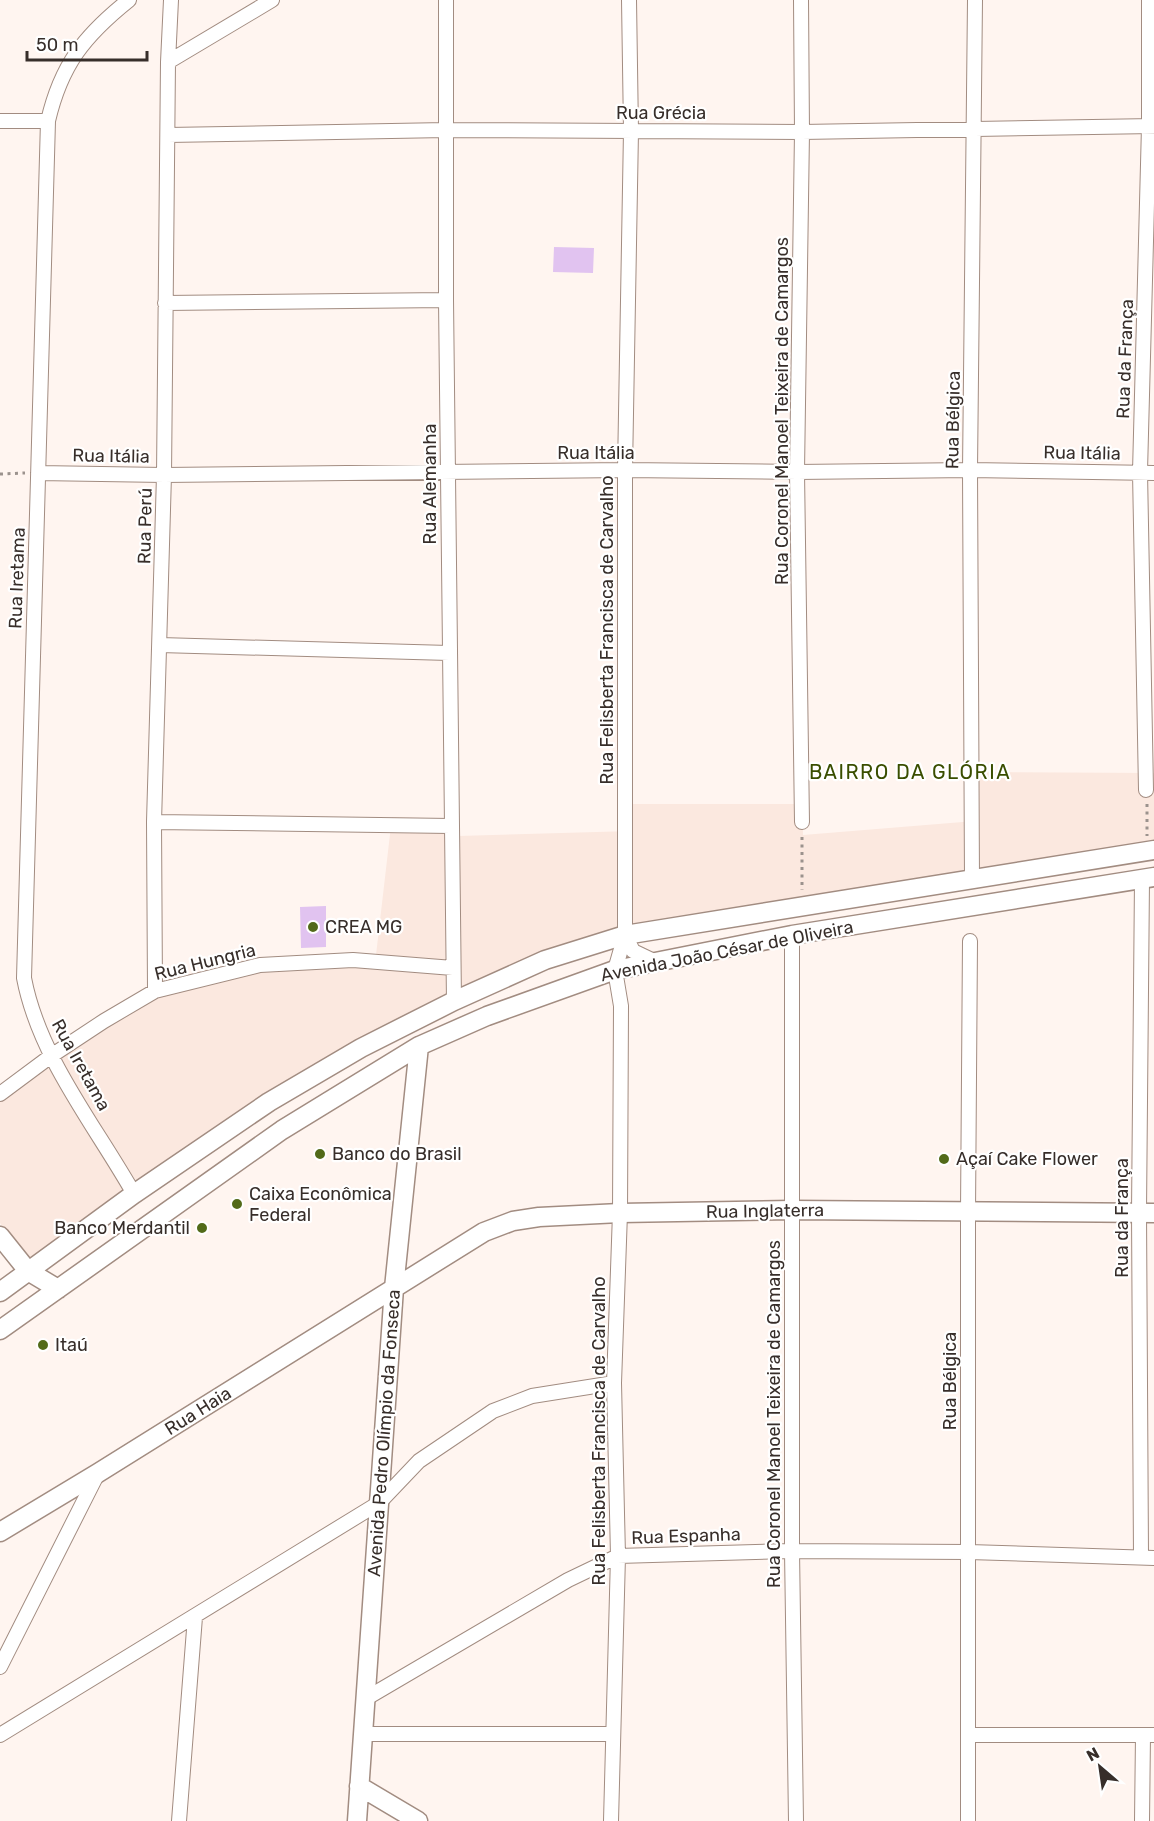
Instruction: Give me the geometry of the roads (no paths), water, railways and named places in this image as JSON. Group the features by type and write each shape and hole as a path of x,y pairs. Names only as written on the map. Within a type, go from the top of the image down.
{"main road":[{"name":"Avenida João César de Oliveira","path":"0,1292 134,1194 268,1102 361,1047 454,1001 545,960 625,935 1151,850"},
{"name":"Avenida João César de Oliveira","path":"0,1330 282,1130 419,1046 487,1016 615,970 792,935 1148,878"},
{"name":"Avenida Pedro Olímpio da Fonseca","path":"357,1821 394,1288 419,1046"},
{"name":"Rua Inglaterra","path":"394,1288 484,1232 513,1221 540,1217 792,1210 1147,1213"},
{"path":"0,1236 28,1271 58,1289"},
{"name":"Rua Haia","path":"0,1532 394,1288"},
{"path":"359,1786 418,1821"}],"street":[{"name":"Rua Iretama","path":"129,0 88,37 69,65 54,94 48,122 24,978 29,1003 51,1056 134,1194"},
{"name":"Rua Perú","path":"155,991 154,822 164,475 168,62 171,6 162,0"},
{"path":"168,62 272,0"},
{"name":"Rua Alemanha","path":"446,0 446,300 453,968"},
{"name":"Rua Felisberta Francisca de Carvalho","path":"610,1821 618,1556 614,1383 620,1213 621,1006 615,970 625,935 626,470 631,131 629,0"},
{"name":"Rua Coronel Manoel Teixeira de Camargos","path":"801,0 802,132 797,472 801,822"},
{"name":"Rua Bélgica","path":"972,880 970,470 975,0"},
{"name":"Rua da França","path":"1146,790 1147,472 1152,126 1149,0"},
{"path":"0,121 48,122"},
{"name":"Rua Grécia","path":"168,135 446,130 802,132 1152,126"},
{"path":"165,303 446,300"},
{"name":"Rua Itália","path":"38,473 164,475 626,470 1147,472"},
{"path":"160,645 449,653"},
{"path":"154,822 451,826"},
{"name":"Rua da França","path":"1147,1558 1148,878"},
{"path":"625,935 633,951 656,962"},
{"name":"Rua Coronel Manoel Teixeira de Camargos","path":"792,935 792,1551 796,1821"},
{"name":"Rua Bélgica","path":"968,1821 970,941"},
{"name":"Rua Hungria","path":"0,1094 51,1056 155,991 260,965 353,960 453,968"},
{"path":"453,968 454,1001"},
{"path":"0,1735 380,1503 419,1461 493,1411 532,1396 614,1383"},
{"path":"0,1667 98,1473"},
{"name":"Rua Espanha","path":"365,1699 568,1580 618,1556 792,1551 969,1552 1147,1558"},
{"path":"179,1821 195,1617"},
{"path":"363,1734 612,1734"},
{"path":"968,1735 1148,1735 1142,1821"}],"place":[{"name":"CREA MG","path":"313,927"},
{"name":"Banco do Brasil","path":"320,1154"},
{"name":"Açaí Cake Flower","path":"944,1159"},
{"name":"Caixa Econômica Federal","path":"237,1204"},
{"name":"Banco Merdantil","path":"202,1228"},
{"name":"Itaú","path":"43,1345"}],"district":[{"name":"BAIRRO DA GLÓRIA","path":"910,772"}]}
